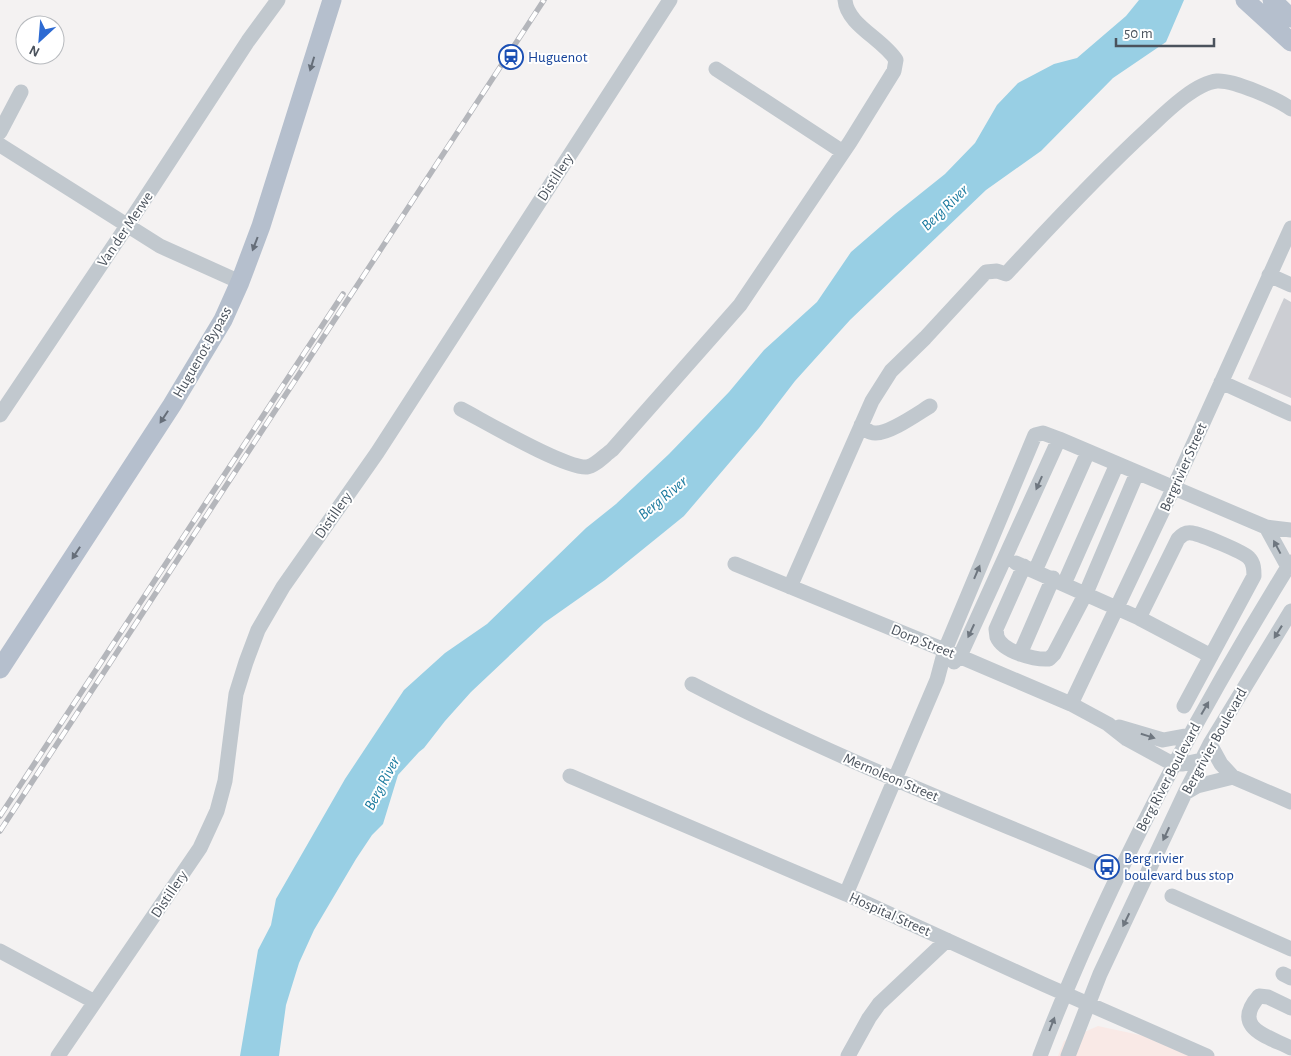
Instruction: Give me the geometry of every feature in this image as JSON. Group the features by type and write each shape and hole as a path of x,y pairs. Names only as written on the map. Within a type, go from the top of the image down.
{"main road":[{"name":"Huguenot Bypass","path":"0,669 172,405 222,320 240,282 261,226 332,0"},
{"path":"1245,0 1287,27"},
{"path":"1272,0 1287,27"}],"street":[{"name":"Van der Merwe","path":"0,415 248,41 278,0"},
{"name":"Distillery","path":"58,1056 200,848 217,811 225,781 236,694 258,630 283,587 377,453 670,0"},
{"path":"461,409 555,458 576,466 589,467 612,450 740,305 843,152 894,71 896,60 890,51 854,20 846,6 845,0"},
{"path":"716,69 843,152"},
{"path":"790,586 872,401 892,371 986,272 996,271 1006,274 1079,194 1178,102 1202,86 1217,81 1252,90 1282,102 1291,109"},
{"path":"0,132 21,92"},
{"path":"0,145 160,246 240,282"},
{"name":"Bergrivier Street","path":"1071,704 1174,487 1291,228"},
{"path":"1269,275 1291,285"},
{"path":"1221,382 1291,414"},
{"path":"861,425 867,431 876,433 890,429 930,406"},
{"path":"846,894 938,680 945,650 1034,435 1043,433 1059,439 1266,527 1291,530"},
{"path":"938,680 960,656 1059,439"},
{"path":"1088,452 1030,569 996,629 997,637 1001,642 1020,654 1041,660 1049,659 1054,654 1086,593 1137,473"},
{"path":"1020,654 1117,464"},
{"path":"1266,527 1289,564"},
{"path":"1139,618 1178,539 1184,534 1191,533 1202,536 1249,557 1254,565 1254,576 1184,706"},
{"path":"986,550 1086,593 1139,618 1211,656"},
{"name":"Dorp Street","path":"735,564 960,656 1071,704 1108,724 1139,746 1173,764"},
{"name":"Berg River Boulevard","path":"1040,1056 1084,946 1173,764 1289,564"},
{"name":"Bergrivier Boulevard","path":"1088,1003 1185,793 1210,744 1291,611"},
{"name":"Mernoleon Street","path":"692,684 742,710 895,780 1095,863"},
{"name":"Dorp Street","path":"1108,724 1163,740 1190,735"},
{"path":"1210,744 1221,764 1233,777 1291,802"},
{"path":"1173,764 1202,760"},
{"name":"Hospital Street","path":"570,776 846,894 1207,1056"},
{"path":"1185,793 1197,786 1233,777"},
{"path":"1172,896 1291,949"},
{"path":"848,1056 879,1004 946,940"},
{"path":"0,951 95,1002"},
{"path":"1291,1008 1268,997 1259,996 1248,1015 1248,1020 1256,1030 1291,1048"},
{"path":"1068,1056 1088,1003"}],"shaded area":[{"path":"1098,1026 1149,1037 1191,1056 1058,1056 1064,1041"}],"water":[{"name":"Berg River","path":"1139,0 1184,0 1166,42 1113,78 1041,151 986,190 850,320 795,381 759,428 684,516 605,580 544,623 471,692 424,748 398,775 383,824 372,835 356,859 314,930 299,963 286,1005 279,1056 240,1056 258,950 271,925 276,899 345,779 404,690 445,653 487,624 586,528 616,504 669,454 729,392 764,350 817,302 851,252 945,174 975,143 997,105 1018,83 1054,64 1077,58 1126,16"}],"building":[{"path":"1284,298 1291,302 1291,398 1248,379"}],"railway":[{"path":"0,831 544,0"},
{"path":"0,816 343,294"}],"place":[{"name":"Huguenot","path":"511,57"},
{"name":"Berg rivier boulevard bus stop","path":"1107,867"}]}
